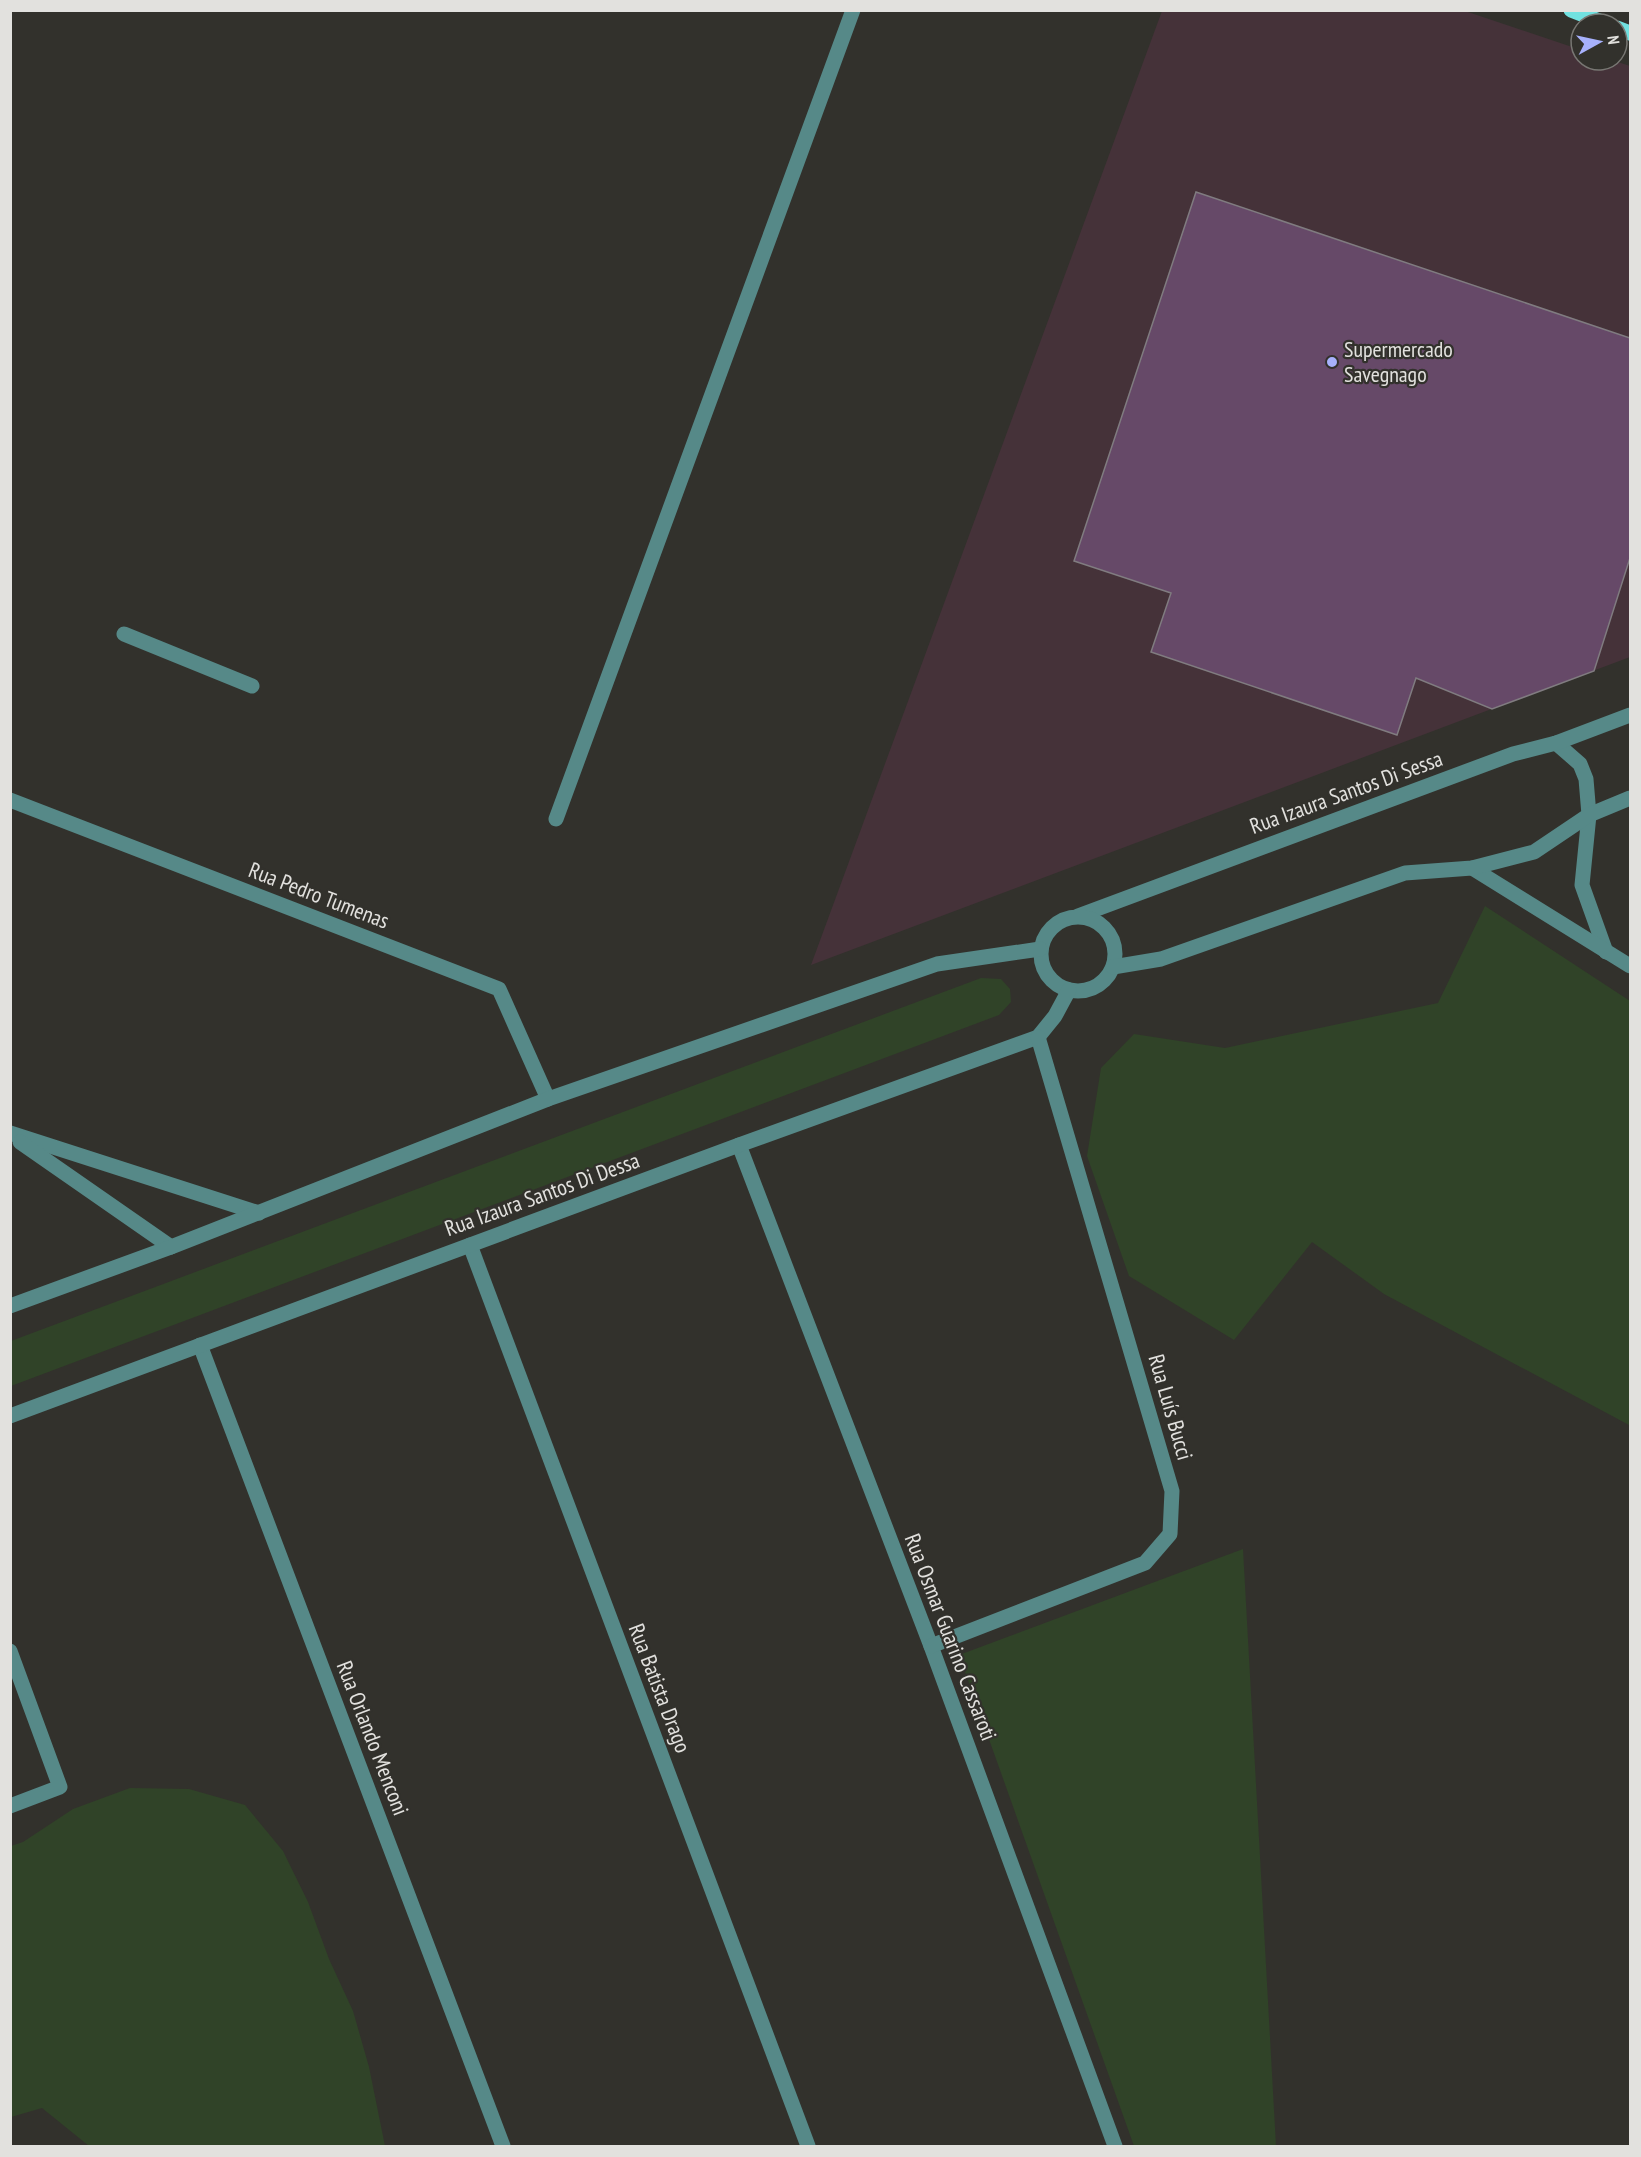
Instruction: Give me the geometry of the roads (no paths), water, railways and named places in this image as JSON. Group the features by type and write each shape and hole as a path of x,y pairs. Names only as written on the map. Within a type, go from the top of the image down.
{"street":[{"path":"556,819 854,10"},
{"path":"124,634 252,686"},
{"name":"Rua Izaura Santos Di Sessa","path":"1078,916 1513,754 1556,743 1630,715"},
{"path":"1556,743 1580,764 1586,779 1589,815 1582,885 1606,952"},
{"path":"1113,967 1161,959 1405,873 1472,868 1534,852 1589,815 1630,798"},
{"name":"Rua Pedro Tumenas","path":"10,801 499,989 548,1099"},
{"path":"1472,868 1630,966"},
{"path":"1078,916 1095,920 1109,932 1115,949 1113,967 1102,982 1086,991 1069,990 1053,982 1042,967 1040,949 1046,932 1060,920 1078,916"},
{"path":"10,1306 171,1247 548,1099 937,964 1040,949"},
{"path":"1038,1037 1055,1016 1069,990"},
{"name":"Rua Izaura Santos Di Dessa","path":"10,1416 739,1145 1038,1037"},
{"name":"Rua Luís Bucci","path":"931,1646 1145,1563 1170,1534 1172,1491 1038,1037"},
{"path":"10,1134 259,1213"},
{"path":"10,1134 171,1247"},
{"name":"Rua Osmar Guarino Cassaroti","path":"739,1145 931,1646 1115,2146"},
{"name":"Rua Batista Drago","path":"470,1245 808,2146"},
{"name":"Rua Orlando Menconi","path":"201,1345 503,2146"},
{"path":"10,1651 60,1787 10,1806"}],"place":[{"name":"Supermercado Savegnago","path":"1332,362"}]}
